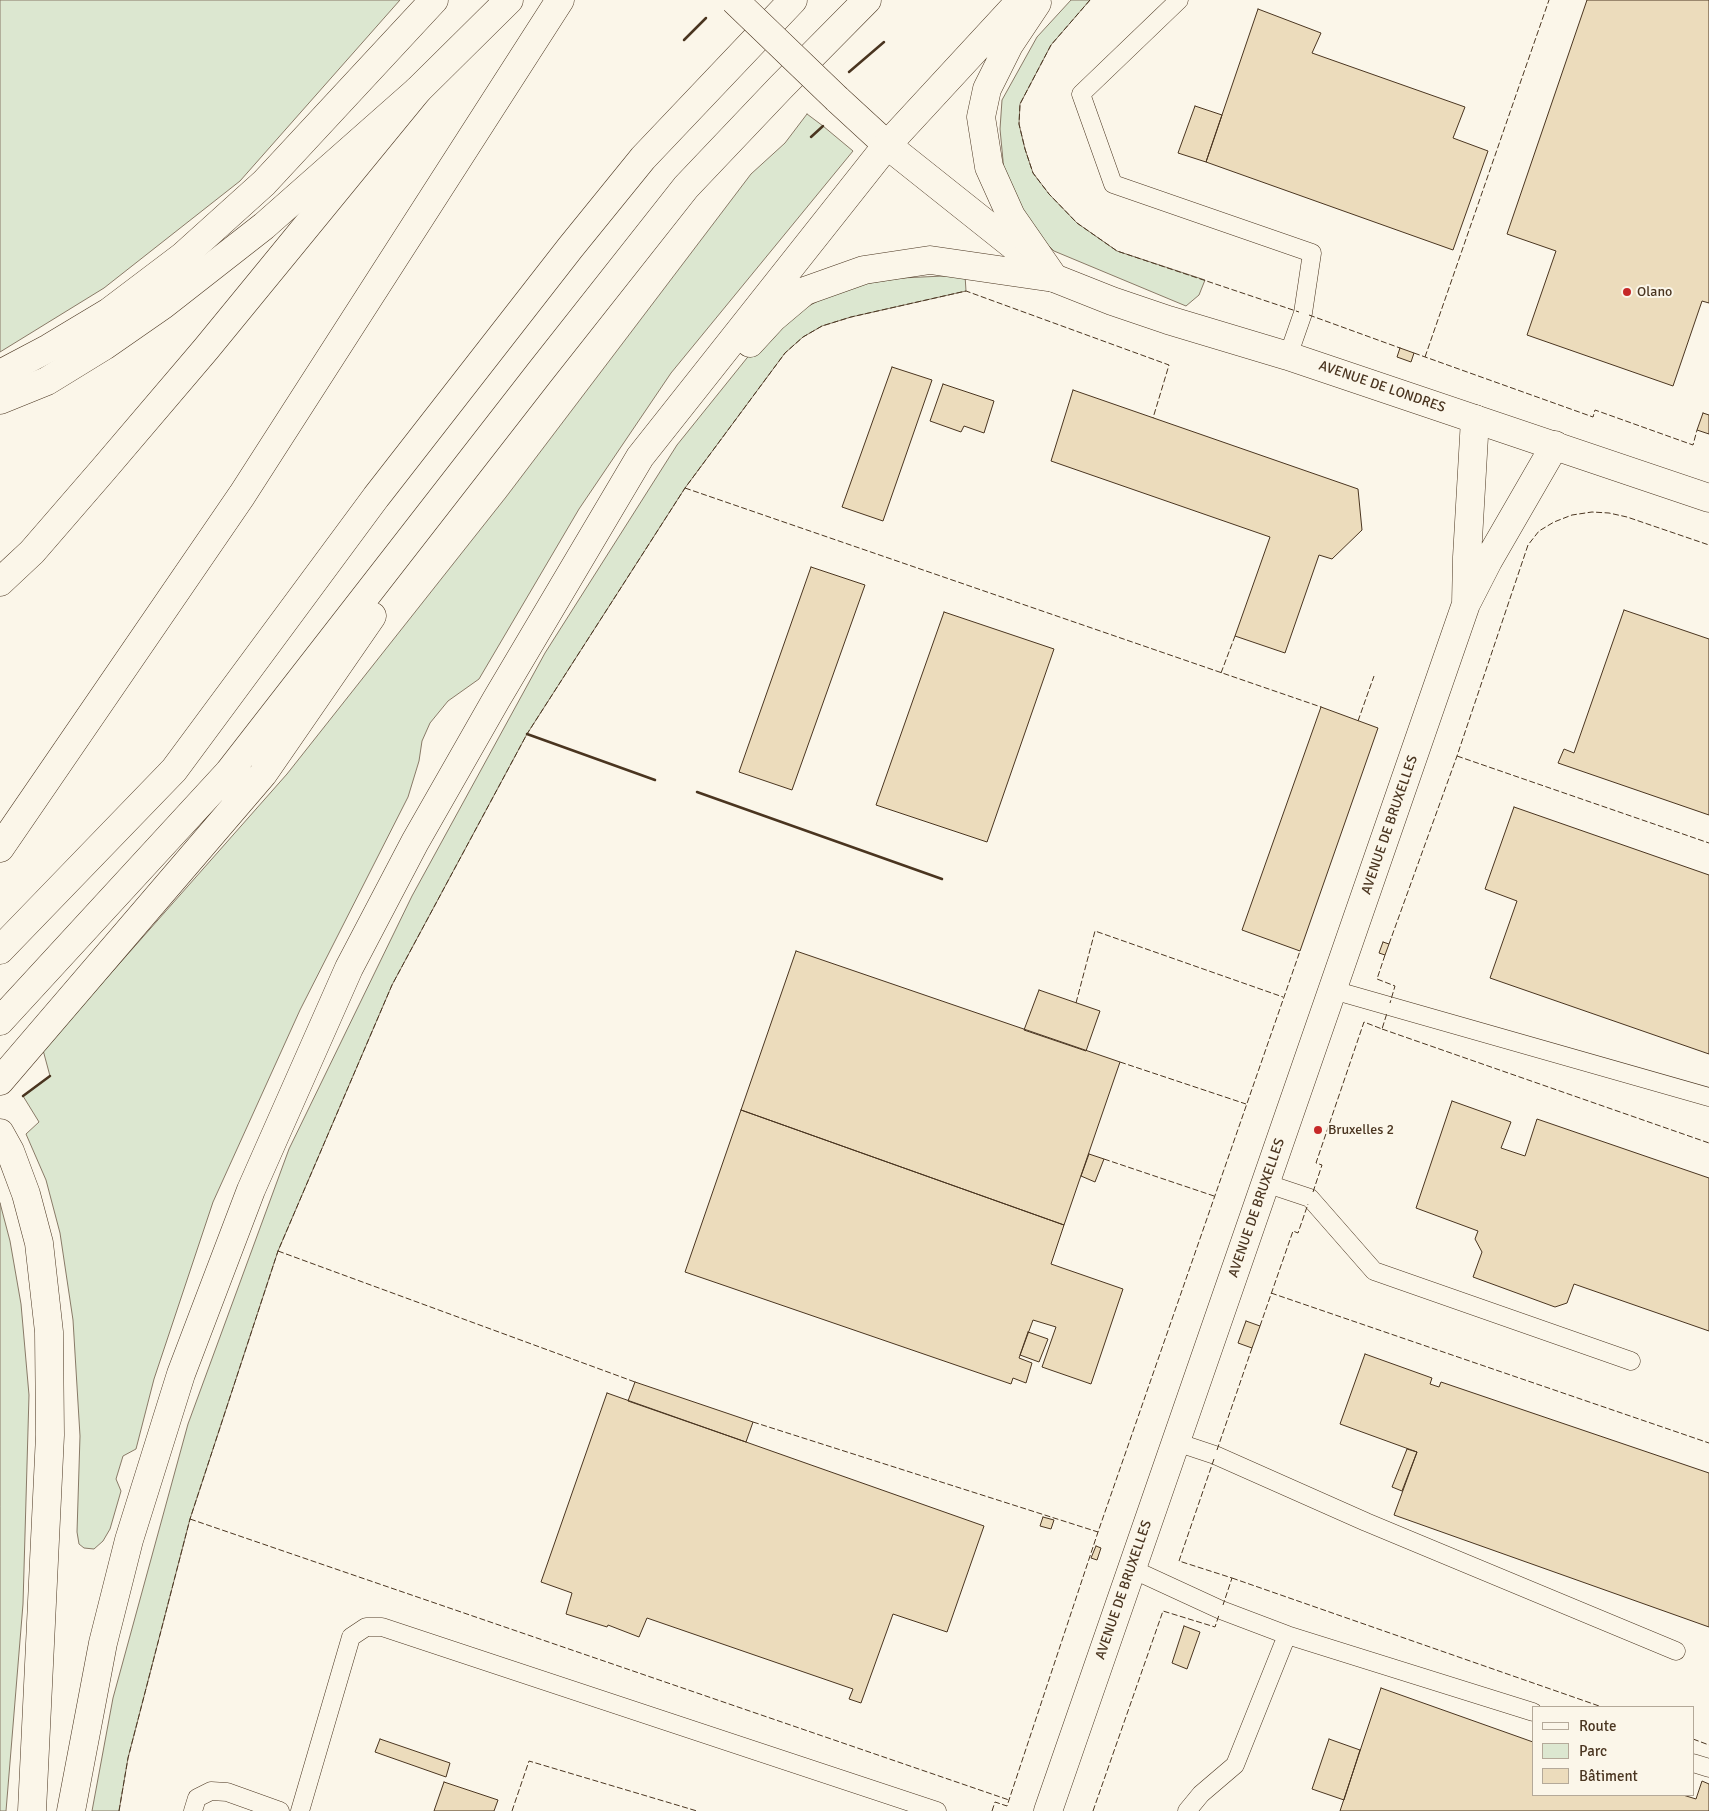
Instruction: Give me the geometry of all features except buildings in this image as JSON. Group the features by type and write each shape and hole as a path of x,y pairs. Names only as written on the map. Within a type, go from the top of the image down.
{"main road":[{"path":"0,374 49,348 109,312 183,256 264,183 434,0"},
{"path":"0,400 47,381 104,346 163,305 264,226 418,90 509,0"},
{"path":"0,848 242,495 560,0"},
{"path":"734,0 887,145 1054,278"},
{"path":"0,950 174,770 376,497 570,248 643,158 793,0"},
{"path":"0,1022 229,772 686,187 867,0"},
{"path":"70,1811 102,1643 129,1540 181,1374 251,1190 349,968 415,842 496,700 640,457 887,145 1022,0"},
{"path":"1039,0 1009,45 987,89 980,118 989,167 1012,216 1054,278"},
{"path":"0,582 32,552 129,440 418,90"},
{"path":"640,457 773,318 806,291 864,270 930,260 1054,278"},
{"name":"AVENUE DE LONDRES","path":"1054,278 1112,301 1168,320 1288,356 1709,498"},
{"path":"0,1081 263,774 540,372"},
{"name":"AVENUE DE BRUXELLES","path":"1466,604 1466,557 1475,419"},
{"name":"AVENUE DE BRUXELLES","path":"1048,1811 1466,604 1488,561 1555,446"},
{"path":"5,1142 26,1194 39,1243 49,1332 50,1435 32,1811"}],"lane":[{"path":"1180,0 1081,94 1113,184 1312,253 1303,313 1288,356"},
{"path":"1333,990 1709,1097"},
{"path":"1265,1183 1310,1198 1374,1271 1631,1362"},
{"path":"1176,1442 1215,1455 1366,1522 1676,1651"},
{"path":"1132,1568 1221,1610 1287,1635 1532,1712"},
{"path":"300,1811 351,1637 366,1627 382,1627 937,1811"},
{"path":"1187,1811 1201,1794 1235,1765 1287,1635"},
{"path":"1694,1763 1709,1768"},
{"path":"193,1811 197,1798 211,1791 227,1792 280,1811"}],"green space":[{"path":"0,0 400,0 240,181 104,288 0,352"},
{"path":"1071,0 1090,0 1051,45 1020,104 1019,124 1033,173 1049,194 1077,223 1117,251 1205,280 1199,295 1186,306 1054,251 1032,229 1004,171 1000,129 1002,100 1037,37"},
{"path":"807,114 853,151 671,373 579,509 479,679 448,701 430,723 422,741 419,761 408,797 300,1010 213,1202 154,1379 136,1449 123,1456 116,1479 121,1491 110,1529 103,1541 94,1549 84,1548 79,1544 77,1532 80,1436 73,1320 60,1233 46,1180 26,1134 39,1122 23,1096 50,1076 43,1050 287,774 506,497 751,174 785,143"},
{"path":"965,275 966,291 851,317 822,326 803,337 785,353 685,488 527,734 392,985 278,1251 190,1519 128,1758 119,1811 92,1811 113,1698 188,1424 289,1149 412,896 545,653 677,445 755,348 789,317 825,297 856,285 901,278"},
{"path":"0,1203 10,1241 21,1304 29,1395 23,1604 6,1811 0,1811"}],"fence":[{"path":"1090,0 1051,45 1020,104 1019,124 1033,173 1049,194 1077,223 1117,251 1299,312"},
{"path":"1425,357 1549,0"},
{"path":"119,1811 128,1758 190,1519 278,1251 392,985 527,734 685,488 785,353 803,337 822,326 851,317 966,291 1169,365 1153,418"},
{"path":"1309,315 1400,348"},
{"path":"1414,353 1593,417 1595,410 1693,445 1697,430"},
{"path":"685,488 1321,707"},
{"path":"1389,944 1457,756 1528,545 1539,531 1554,522 1572,515 1592,512 1609,513 1627,517 1709,545"},
{"path":"1221,673 1235,636"},
{"path":"1358,721 1374,676"},
{"path":"1457,756 1709,843"},
{"path":"1076,1003 1095,931 1283,997"},
{"path":"992,1811 995,1802 1007,1806 1098,1532 1300,951"},
{"path":"1385,955 1377,979 1395,986 1390,1003"},
{"path":"1313,1192 1322,1165 1316,1163 1364,1022 1382,1029 1387,1013"},
{"path":"1382,1029 1709,1143"},
{"path":"1120,1062 1246,1104"},
{"path":"1104,1159 1214,1196"},
{"path":"1260,1326 1293,1231 1298,1233 1308,1204"},
{"path":"278,1251 635,1382"},
{"path":"1271,1293 1709,1443"},
{"path":"1217,1450 1252,1348"},
{"path":"753,1422 1098,1532"},
{"path":"1214,1459 1179,1561 1232,1578 1223,1605"},
{"path":"190,1519 1009,1800"},
{"path":"1232,1578 1599,1706"},
{"path":"1093,1811 1163,1611 1215,1627 1219,1615"},
{"path":"1694,1739 1709,1745"},
{"path":"512,1811 529,1761 697,1811"}],"wall":[{"path":"684,40 706,18"},
{"path":"849,72 884,42"},
{"path":"811,137 823,126"},
{"path":"527,734 655,780"},
{"path":"697,792 942,879"},
{"path":"23,1096 50,1076"}],"place":[{"name":"Olano","path":"1627,292"},
{"name":"Bruxelles 2","path":"1318,1130"}]}
